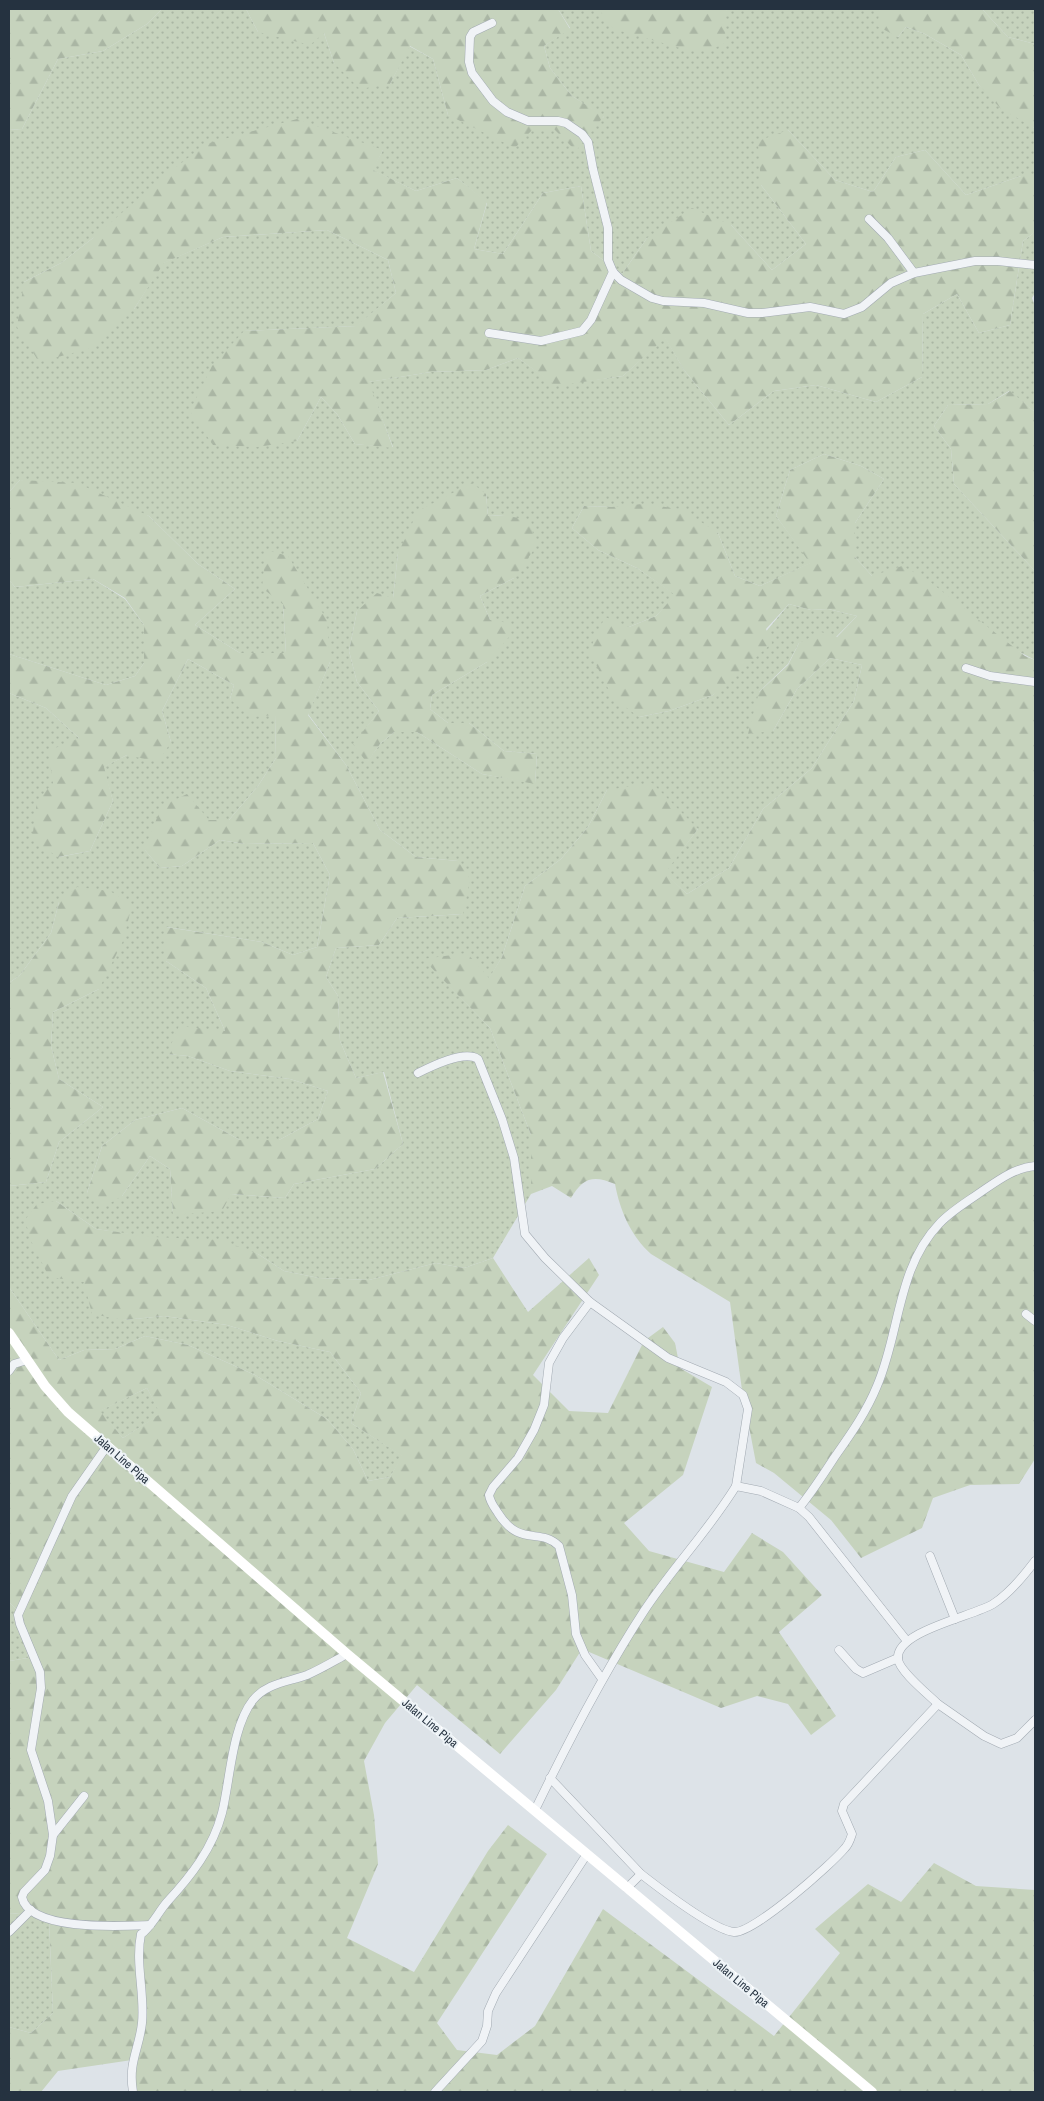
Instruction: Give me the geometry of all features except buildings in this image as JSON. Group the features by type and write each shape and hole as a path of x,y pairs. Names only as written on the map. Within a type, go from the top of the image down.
{"main road":[{"name":"Jalan Line Pipa","path":"9,1333 45,1386 68,1412 347,1654 872,2092"}],"street":[{"path":"492,23 473,32 470,37 469,62 472,73 493,101 507,112 528,121 558,121 574,127 582,134 588,142 608,228 608,260 614,272 634,289 652,298 663,301 704,303 748,313 810,307 844,314 862,307 897,279 914,273 976,261 1035,265"},
{"path":"869,219 888,238 914,273"},
{"path":"489,333 541,341 582,331 590,320 614,272"},
{"path":"966,668 990,676 1035,682"},
{"path":"418,1073 468,1055 478,1059 502,1119 514,1158 525,1234 545,1258 590,1302 668,1358 726,1382 743,1394 748,1409 736,1486 714,1520 645,1609 602,1679 535,1810"},
{"path":"799,1508 861,1419 873,1396 892,1344 906,1280 928,1238 951,1213 986,1188 1013,1171 1035,1166"},
{"path":"590,1302 563,1338 549,1363 544,1405 534,1430 518,1458 491,1490 489,1495 494,1507 511,1529 520,1534 550,1540 559,1546 572,1594 576,1634 585,1655 602,1679"},
{"path":"1026,1314 1035,1321"},
{"path":"9,1371 14,1364 27,1360"},
{"path":"107,1446 84,1477 70,1501 18,1615 40,1672 41,1688 31,1750 48,1801 53,1835 50,1856 45,1870 23,1894 24,1904 31,1910 46,1917 83,1926 150,1925"},
{"path":"736,1486 760,1491 799,1508 809,1517 908,1641"},
{"path":"930,1556 955,1619"},
{"path":"1035,1560 1011,1590 998,1601 976,1613 924,1631 900,1648 898,1658 904,1670 938,1704 984,1736 1001,1744 1017,1738 1035,1720"},
{"path":"839,1650 856,1669 863,1673 898,1658"},
{"path":"133,2092 132,2065 142,2023 141,1934 147,1931 192,1873 209,1847 222,1814 234,1748 240,1727 252,1701 267,1688 306,1675 347,1654"},
{"path":"550,1778 641,1874 689,1908 727,1930 739,1932 752,1926 789,1898 845,1849 852,1834 842,1811 844,1804 938,1704"},
{"path":"53,1835 84,1796"},
{"path":"435,2092 482,2041 486,2034 491,2002 587,1854"},
{"path":"627,1888 641,1874"},
{"path":"9,1932 31,1910"}],"green space":[{"path":"9,9 162,9 147,24 103,51 58,59 22,129 9,130"},
{"path":"162,9 246,9 258,32 324,33 334,63 390,84 409,46 433,59 448,115 533,129 554,129 604,117 572,96 550,68 544,46 570,28 558,9 602,9 601,11 879,9 898,37 906,27 925,34 961,55 979,85 1034,128 1035,126 1035,176 1021,176 966,195 925,150 896,157 873,192 835,180 788,130 761,185 806,244 772,270 731,225 647,238 622,274 591,251 581,186 543,193 503,254 474,249 487,203 457,178 416,191 372,170 383,150 93,238 61,263 24,282 134,309 163,263 223,237 327,230 388,260 396,293 357,326 244,331 297,441 321,397 337,414 355,444 393,447 368,382 431,372 486,370 518,358 556,385 623,376 665,337 684,370 729,425 774,391 816,385 876,402 922,377 923,314 957,294 979,333 1010,325 1023,241 1035,232 1035,293 1032,298 1035,306 1035,412 1009,391 988,404 948,405 934,426 951,449 954,484 1035,571 1035,660 872,576 855,557 855,523 884,479 861,466 824,454 790,470 776,516 811,563 760,586 735,576 718,533 612,507 584,506 572,528 598,550 637,568 676,595 656,616 629,627 639,717 669,711 713,695 789,604 811,610 828,609 857,616 836,637 799,643 788,664 759,692 773,731 797,689 830,658 862,665 854,701 812,768 763,809 729,868 687,894 664,873 698,829 607,790 588,827 561,859 525,886 502,957 489,979 424,959 490,1028 531,1135 531,1194 493,1258 464,1268 436,1263 369,1280 319,1278 284,1271 258,1254 96,1229 56,1201 84,1282 124,1320 164,1316 227,1325 278,1341 330,1352 361,1393 351,1423 403,1456 390,1477 368,1481 353,1449 327,1419 255,1375 188,1345 145,1336 115,1349 84,1350 59,1360 9,1287 9,1186 46,1182 59,1142 103,1107 59,1079 51,1046 53,1012 99,989 59,902 51,933 20,975 9,983 9,693 46,708 79,738 53,783 59,857 90,851 113,801 103,767 127,755 171,742 162,711 188,659 234,685 230,699 275,715 276,758 258,786 229,820 209,820 145,850 160,868 182,866 220,840 245,844 313,843 330,875 317,947 293,955 262,942 167,927 166,961 206,988 225,1031 168,1054 188,1056 230,1071 290,1079 328,1091 318,1119 279,1140 240,1140 182,1108 135,1120 102,1146 87,1193 122,1196 150,1156 170,1169 173,1214 231,1194 285,1198 294,1184 375,1169 403,1144 384,1072 356,1078 340,1041 338,996 326,977 336,948 379,945 397,918 463,914 458,861 416,857 380,830 346,765 308,714 330,662 283,604 286,653 240,653 195,625 235,589 198,564 149,516 20,480 9,492 9,130 22,129 58,59 103,51 147,24","holes":["486,494 488,516 505,515 514,578 480,596 490,620 487,662 432,695 430,709 448,723 469,723 504,751 537,754 535,783 482,774 417,732 394,732 380,744 367,762 354,744 379,711 357,682 349,651 357,611 393,598 398,553"]},
{"path":"246,9 558,9 570,29 544,46 550,68 572,96 604,116 576,151 554,129 533,129 515,148 448,115 433,59 410,46 390,84 360,89 334,63 324,33 310,45 258,32"},
{"path":"602,9 726,9 725,43 710,50 687,50 614,29 600,11"},
{"path":"879,9 982,9 1008,37 1035,44 1034,128 1000,108 979,85 961,55 925,34 906,27 898,37 877,26"},
{"path":"982,9 1035,9 1035,44 1008,37"},
{"path":"297,119 383,150 373,170 416,191 457,178 487,202 474,249 503,254 543,193 581,186 591,251 622,274 647,238 692,208 731,225 772,270 806,244 761,185 758,141 788,130 835,180 873,192 896,157 925,150 966,195 1021,176 1035,176 1035,232 1023,241 1010,325 979,333 957,294 923,314 922,377 876,402 816,385 774,391 729,425 684,370 665,338 623,376 556,386 518,358 486,370 431,372 369,382 393,448 355,444 337,414 321,397 297,441 257,447 213,445 190,411 212,366 244,331 356,326 396,293 388,260 327,230 223,237 164,263 134,309 88,349 39,362 17,327 24,282 61,263 162,178 206,144"},
{"path":"1010,391 1035,412 1035,571 954,484 951,449 934,426 948,405 988,404"},
{"path":"824,454 861,466 884,479 855,523 855,557 872,576 902,566 925,578 1025,656 1035,660 1035,1459 1019,1484 970,1485 933,1498 922,1528 861,1558 831,1520 774,1473 756,1463 742,1390 730,1302 651,1254 644,1247 627,1222 615,1184 601,1179 590,1180 580,1186 571,1198 552,1186 531,1194 531,1135 490,1028 423,959 467,953 489,978 502,957 525,886 561,859 588,827 607,790 652,783 698,829 665,873 687,894 729,868 763,809 812,768 854,701 862,665 830,658 797,689 773,731 748,734 759,692 788,665 799,643 821,632 837,637 857,616 828,609 811,610 789,604 766,629 772,643 713,695 669,711 639,717 613,698 589,651 605,617 629,627 656,616 675,595 637,568 598,550 572,528 584,506 612,507 642,504 681,509 718,533 735,576 760,586 810,563 776,516 790,470"},
{"path":"20,480 77,483 149,516 198,564 235,589 195,625 240,653 286,653 283,604 262,588 266,550 288,556 327,620 330,662 308,715 346,765 380,830 416,857 458,861 470,879 463,914 397,918 379,945 336,948 326,977 338,996 340,1041 356,1078 383,1072 403,1144 375,1169 294,1184 285,1198 231,1194 222,1211 173,1215 170,1169 150,1156 122,1196 102,1208 87,1193 102,1146 135,1120 182,1108 240,1140 279,1140 318,1119 328,1091 290,1079 230,1071 188,1056 167,1054 179,1026 225,1031 206,988 166,961 166,927 262,942 293,955 317,947 330,875 313,843 245,844 220,840 182,866 160,868 144,849 162,806 187,794 209,820 229,820 258,786 276,758 275,715 250,717 230,699 234,685 188,659 162,711 171,742 158,762 127,755 104,767 113,801 90,851 58,857 32,840 37,801 53,783 48,751 79,738 46,708 9,693 9,654 106,685 135,676 144,663 144,625 125,598 93,579 15,587 9,580 9,492"},
{"path":"472,483 486,494 488,516 505,515 531,521 535,548 514,578 480,596 490,620 509,623 509,637 487,662 432,695 430,709 448,723 469,723 504,751 537,754 535,784 482,774 417,732 394,732 380,744 367,763 353,744 379,711 357,682 349,651 357,611 377,593 393,598 398,553 418,511"},
{"path":"93,579 125,599 144,625 144,663 135,676 106,685 9,654 9,580 15,587"},
{"path":"77,887 110,891 132,905 123,941 99,989 53,1012 51,1046 59,1079 103,1107 59,1142 46,1182 9,1186 9,983 20,975 51,933 59,902"},
{"path":"56,1201 96,1229 154,1237 221,1240 258,1254 284,1271 319,1278 369,1280 436,1263 464,1268 493,1258 528,1312 589,1258 599,1275 533,1375 569,1411 608,1413 644,1341 663,1327 675,1343 680,1368 712,1387 683,1475 624,1523 649,1551 724,1572 752,1533 783,1552 822,1595 779,1632 836,1716 811,1735 788,1704 757,1696 721,1708 582,1649 556,1690 500,1754 417,1685 385,1723 364,1761 374,1815 378,1864 347,1938 414,1972 488,1851 508,1825 547,1854 437,2023 457,2050 497,2055 535,2026 603,1909 774,2036 840,1953 815,1929 868,1884 901,1902 934,1863 976,1886 1035,1890 1035,2092 137,2092 132,2060 58,2071 41,2092 9,2092 9,2027 31,2033 53,2013 49,1920 32,1912 9,1914 9,1661 28,1658 21,1614 9,1602 9,1287 59,1360 84,1350 115,1349 145,1336 188,1345 255,1375 327,1419 353,1449 368,1481 390,1477 402,1456 351,1423 361,1393 330,1352 278,1341 227,1325 164,1316 124,1320 92,1314 84,1282 49,1277 31,1241 25,1220 37,1204","holes":["147,1388 160,1414 123,1438 100,1411"]},
{"path":"147,1388 161,1414 123,1438 99,1411"},
{"path":"9,1602 21,1614 28,1658 9,1661"},
{"path":"32,1912 49,1920 53,2013 31,2033 9,2027 9,1914"}]}
